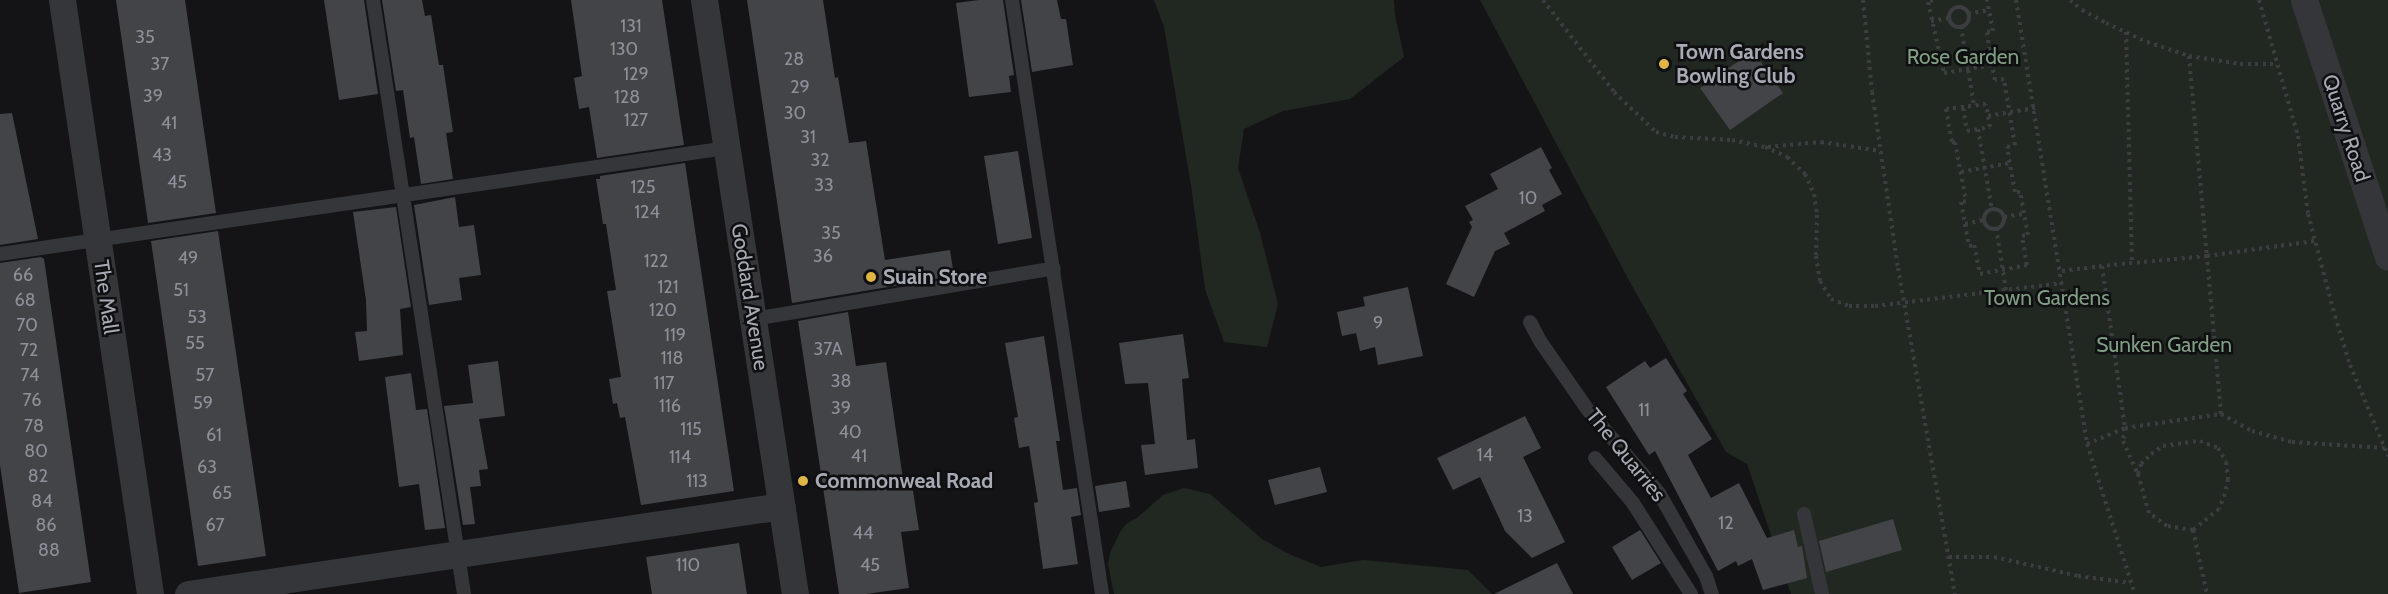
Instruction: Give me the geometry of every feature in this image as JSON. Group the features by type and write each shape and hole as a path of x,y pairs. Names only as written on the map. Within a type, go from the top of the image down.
{"street":[{"name":"The Mall","path":"62,0 150,594"},
{"name":"Goddard Avenue","path":"704,0 795,594"},
{"name":"Quarry Road","path":"2304,0 2388,256"},
{"path":"188,594 782,506"}],"lane":[{"path":"374,0 464,594"},
{"path":"1012,0 1102,594"},
{"path":"0,254 727,148"},
{"path":"754,318 1054,268"},
{"name":"The Quarries","path":"1530,322 1588,410 1659,493 1706,576 1712,594"},
{"name":"The Quarries","path":"1595,458 1633,503 1691,594"},
{"path":"1804,514 1822,594"}],"path":[{"path":"1543,0 1614,92 1656,132 1675,137 1732,140 1765,147 1787,158 1805,174 1814,194 1817,216 1815,256 1820,281 1831,299 1839,303 1875,306 2063,283"},
{"path":"1863,0 1880,151 1926,437 1955,594"},
{"path":"1933,0 1928,2 1944,73 1992,65"},
{"path":"1956,0 1957,7"},
{"path":"1963,108 1967,131 1990,127 1986,104 1946,109 1966,201 1961,202 1969,246 1974,245 1980,273 2027,265 2022,236 2028,235 2020,192 2015,192 2007,147 2015,145 2004,79 1995,80 1992,65 1987,32 1993,31 1987,0"},
{"path":"2016,0 2062,271 2087,444 2135,594"},
{"path":"2070,0 2082,10 2126,32 2189,56 2240,64 2278,64"},
{"path":"2259,0 2298,136 2314,241 2350,365 2388,456"},
{"path":"1957,7 1965,9 1968,14 1968,20 1960,26 1952,24 1949,18 1950,12 1957,7"},
{"path":"1968,14 1989,10"},
{"path":"1931,21 1949,18"},
{"path":"1960,26 1974,106"},
{"path":"2126,32 2132,263"},
{"path":"2189,56 2221,414"},
{"path":"1988,116 2035,108"},
{"path":"1978,129 1992,210"},
{"path":"1765,147 1821,142 1880,151"},
{"path":"1961,172 2010,163"},
{"path":"1992,210 1998,210 2004,217 2001,226 1996,228 1987,226 1984,220 1985,214 1992,210"},
{"path":"2004,217 2024,214"},
{"path":"1965,224 1984,220"},
{"path":"1996,228 2006,290"},
{"path":"2062,271 2207,256 2314,241"},
{"path":"2102,266 2125,428 2123,441 2138,474 2141,494 2149,513 2167,526 2193,530 2218,509 2225,494 2228,479 2226,462 2218,448 2200,441 2163,446 2141,464 2138,474"},
{"path":"2087,444 2125,428 2221,414 2252,431 2292,442 2385,448"},
{"path":"2193,530 2207,594"},
{"path":"1949,557 1994,557 2078,576 2131,583"}],"green space":[{"path":"1154,0 1394,0 1404,57 1350,99 1283,111 1244,129 1238,168 1260,233 1278,304 1267,347 1224,342 1205,289 1191,185 1164,27"},
{"name":"Town Gardens","path":"1480,0 2388,0 2388,594 1791,594 1747,464 1726,452 1631,284"},
{"path":"1184,488 1210,494 1262,539 1289,554 1321,567 1363,560 1468,570 1492,594 1114,594 1108,564 1110,553 1120,532 1126,524 1137,518 1163,495"}],"building":[{"path":"116,0 185,0 216,213 148,223"},
{"path":"324,0 364,0 378,94 339,100"},
{"path":"382,0 422,0 425,16 431,15 439,65 443,65 453,132 446,133 453,179 421,184 414,137 410,138 403,90 396,91"},
{"path":"571,0 662,0 684,145 597,158 589,107 579,109 574,78 582,76"},
{"path":"747,0 823,0 835,78 838,77 849,143 866,141 885,260 950,250 954,276 792,303"},
{"path":"1003,0 1014,75 1009,76 1011,92 969,97 956,3"},
{"path":"1021,0 1057,0 1061,19 1066,19 1073,65 1032,72"},
{"path":"1753,51 1783,93 1730,130 1700,88"},
{"path":"12,113 38,239 0,245 0,114"},
{"path":"1541,147 1552,168 1549,170 1562,194 1542,205 1545,211 1504,233 1510,244 1495,251 1474,297 1446,284 1472,227 1469,222 1473,220 1465,206 1498,189 1490,174"},
{"path":"1018,151 1032,238 998,244 984,156"},
{"path":"685,163 734,491 641,505 625,417 620,418 617,403 613,404 609,379 621,377 607,291 616,290 606,224 603,224 596,179 600,179 600,176"},
{"path":"455,197 459,227 474,225 481,275 459,278 462,300 429,305 414,205"},
{"path":"396,207 411,307 400,309 403,355 359,361 355,332 367,331 366,300 353,212"},
{"path":"218,231 266,556 198,566 151,241"},
{"path":"41,257 44,259 91,582 19,593 0,465 0,263"},
{"path":"1408,287 1423,356 1378,365 1375,347 1360,351 1356,333 1342,336 1337,312 1365,306 1363,297"},
{"path":"848,312 856,366 886,362 904,486 912,484 919,530 901,532 909,588 866,594 839,594 798,321"},
{"path":"1183,334 1189,378 1182,379 1187,440 1195,439 1198,468 1145,475 1141,445 1155,444 1148,383 1125,384 1119,343"},
{"path":"1044,336 1060,441 1056,441 1063,490 1077,488 1081,515 1071,517 1078,564 1043,569 1034,503 1038,502 1029,446 1019,448 1014,418 1018,417 1005,343"},
{"path":"1666,358 1687,391 1683,394 1712,439 1688,455 1711,498 1739,483 1767,538 1794,530 1798,547 1802,546 1807,578 1763,590 1752,559 1738,566 1736,561 1718,571 1655,451 1649,455 1606,387 1645,361 1650,368"},
{"path":"498,361 505,416 479,419 488,469 479,470 481,486 470,487 475,524 463,525 444,406 473,403 468,365"},
{"path":"411,373 416,410 427,409 445,528 425,530 419,484 399,487 385,377"},
{"path":"1525,416 1541,448 1523,457 1565,542 1532,558 1505,531 1480,477 1453,490 1437,458"},
{"path":"1320,467 1327,492 1275,505 1268,480"},
{"path":"1126,481 1130,507 1099,512 1095,486"},
{"path":"1893,519 1902,550 1826,572 1819,541"},
{"path":"1640,530 1661,563 1632,580 1612,547"},
{"path":"739,543 747,594 652,594 646,557"},
{"path":"1557,563 1573,594 1494,594"}],"place":[{"name":"Town Gardens Bowling Club","path":"1664,64"},
{"name":"Suain Store","path":"871,277"},
{"name":"Commonweal Road","path":"803,481"}],"park label":[{"name":"Rose Garden","path":"1963,57"},
{"name":"Sunken Garden","path":"2164,345"}]}
